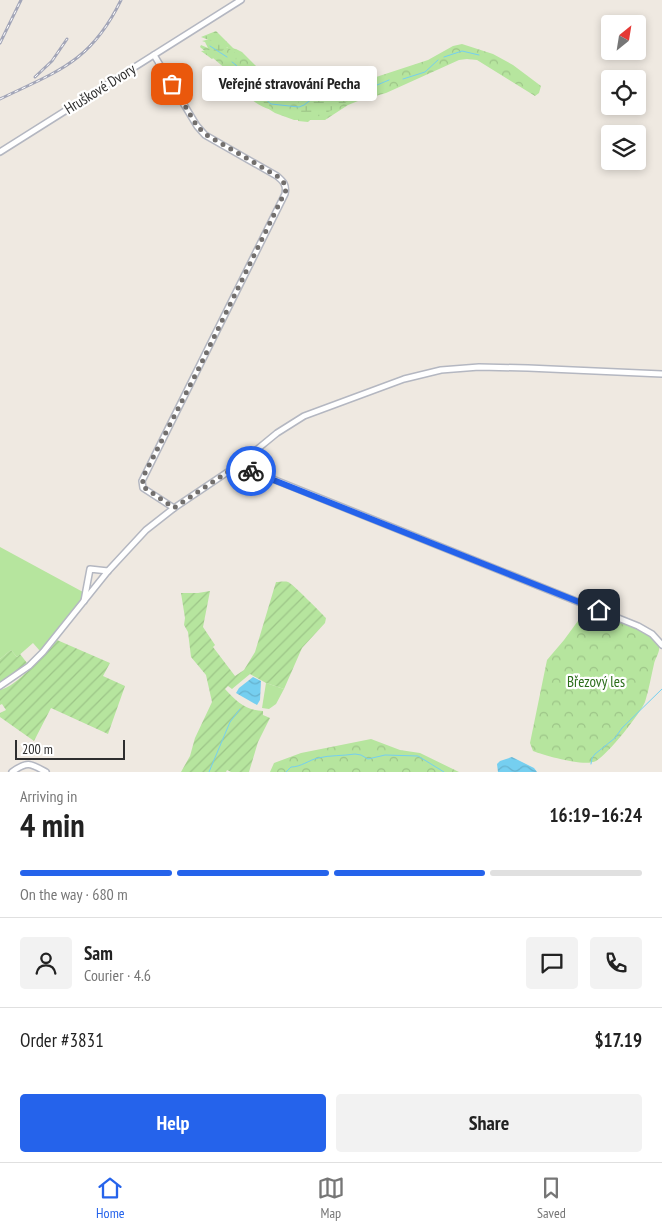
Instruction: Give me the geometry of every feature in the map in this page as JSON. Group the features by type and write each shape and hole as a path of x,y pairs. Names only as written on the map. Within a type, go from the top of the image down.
{"street":[{"name":"Hruškové Dvory","path":"0,152 241,0"},
{"path":"154,55 200,130 277,176 286,187 285,194 142,481 143,488 174,508"},
{"path":"0,686 29,666 141,534 174,508 238,465 277,433 304,416 423,373 461,368 489,367 662,374"},
{"path":"238,465 638,626 652,634 662,645"},
{"path":"84,602 90,569 108,571"},
{"path":"12,772 28,764 46,772"}],"green space":[{"path":"216,31 239,54 240,69 247,80 258,82 264,88 270,109 252,100 223,74 235,63 235,53 227,47 212,59 201,51 210,50 214,42 201,37"},
{"path":"210,39 225,47 242,52 273,83 293,93 318,87 340,86 370,79 428,60 453,46 462,44 493,54 513,65 541,86 539,93 535,96 477,60 459,60 386,93 348,105 325,120 294,120 275,113 256,101 227,70 200,47 201,45 208,48 205,42 202,41"},
{"path":"350,87 351,99 348,101 308,122 298,121 300,110 298,100 339,93"},
{"path":"0,547 83,592 81,601 40,651 33,643 17,657 11,650 0,659"},
{"path":"276,582 291,584 326,618 325,623 302,648 284,689 266,683 250,674 232,689 228,686 225,689 241,704 251,709 263,711 263,715 270,718 258,742 249,772 231,772 227,770 226,772 181,772 190,756 195,738 212,702 206,675 191,657 188,632 184,625 185,618 181,593 210,591 203,627 215,645 213,647 235,676 244,670 255,652"},
{"name":"Březový les","path":"590,609 646,632 658,643 659,648 645,702 637,715 601,757 596,761 583,763 533,751 530,743 547,660 583,614"},
{"path":"57,640 110,663 103,676 125,686 108,734 51,708 34,741 0,717 0,713 6,710 2,704 0,705 0,690 7,688 22,676"},
{"path":"11,650 17,657 20,654 27,663 0,683 0,659"},
{"path":"266,683 284,689 276,704 269,709 262,708"},
{"path":"371,739 400,750 420,753 459,772 270,772 274,763 301,753"}],"water":[{"path":"253,677 261,681 260,700 257,705 236,693 239,688"},
{"path":"512,757 534,768 537,772 498,772 497,764"}],"waterway":[{"path":"210,46 227,57"},
{"path":"444,57 462,51 479,55"},
{"path":"403,79 425,72 438,60"},
{"path":"232,62 248,84 271,104 299,107 312,99 326,99 355,92"},
{"path":"370,88 389,80"},
{"path":"591,764 595,754 615,738 622,728 662,689"},
{"path":"209,772 230,722 240,709"},
{"path":"286,772 291,767 318,758 355,754 368,759 385,755 418,756 444,772"}],"railway":[{"path":"0,43 21,0"},
{"path":"0,99 56,72 85,51 98,38 121,0"},
{"path":"35,77 52,61 67,39"}],"way so far":[{"path":"172,84 200,130 277,176 285,184 286,190 197,372 144,475 142,486 174,508 238,465 251,471"}],"place":[{"name":"Veřejné stravování Pecha","path":"172,84"}],"route":[{"path":"251,471 599,610"}]}
